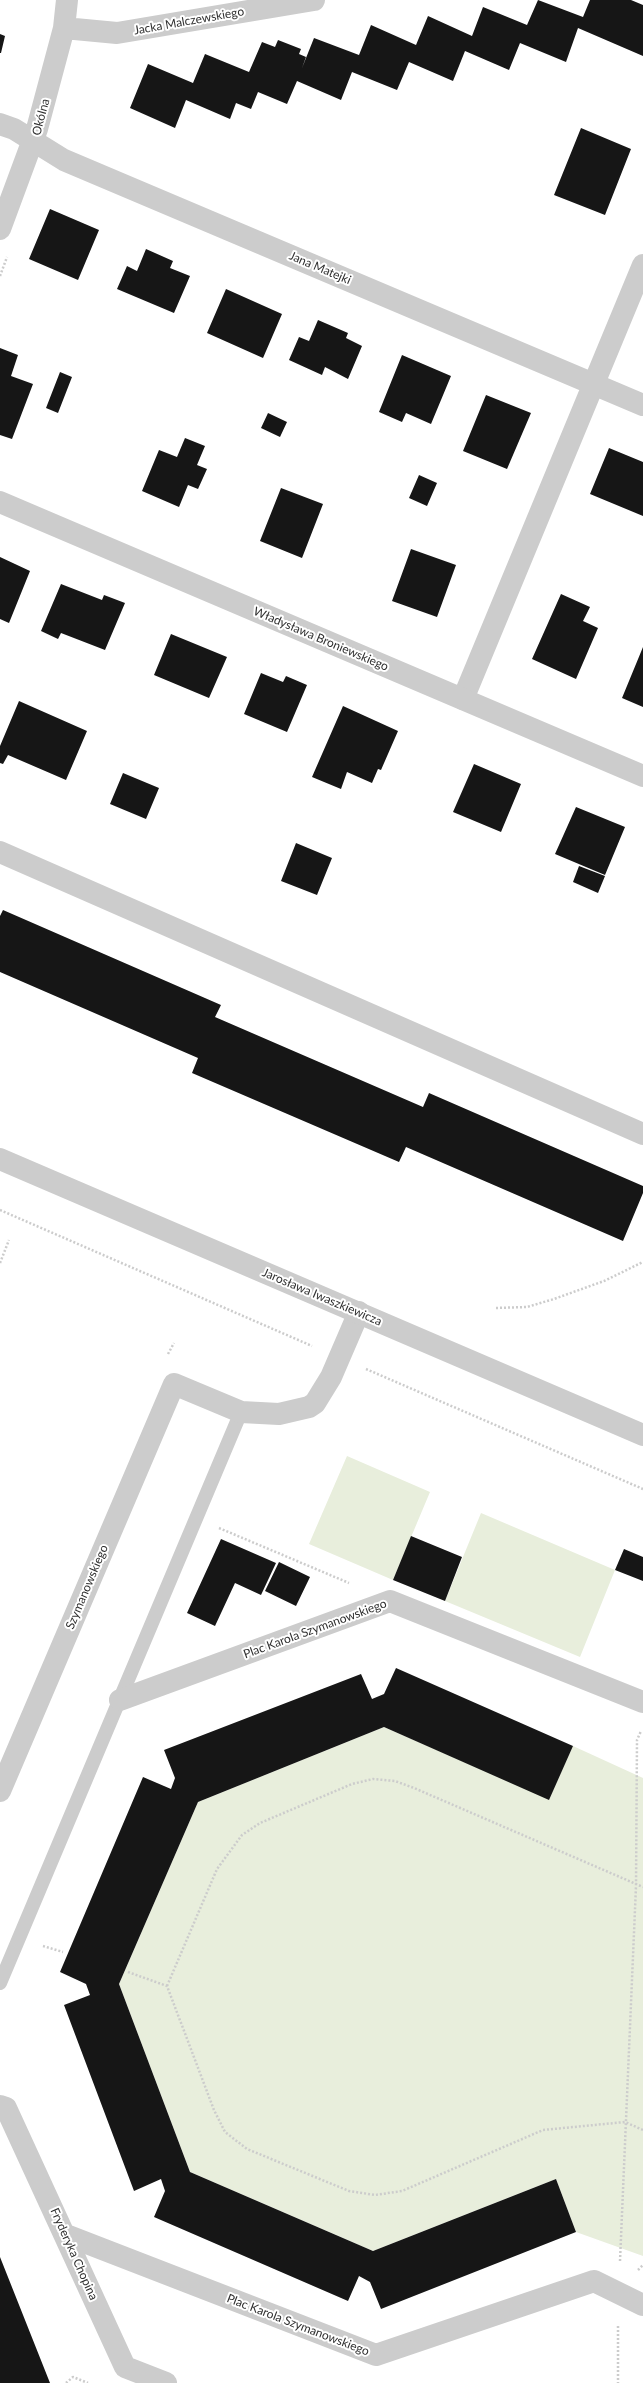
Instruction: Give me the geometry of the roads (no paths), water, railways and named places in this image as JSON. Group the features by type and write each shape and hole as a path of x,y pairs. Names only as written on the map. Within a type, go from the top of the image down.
{"street":[{"name":"Okólna","path":"0,229 34,141 64,28 67,0"},
{"name":"Jacka Malczewskiego","path":"64,28 117,33 314,0"},
{"name":"Jana Matejki","path":"0,124 34,141 64,160 643,405"},
{"path":"463,699 643,265"},
{"name":"Władysława Broniewskiego","path":"0,502 643,776"},
{"path":"0,852 643,1134"},
{"name":"Jarosława Iwaszkiewicza","path":"0,1159 643,1435"},
{"path":"241,1412 278,1414 299,1411 315,1403 332,1377 359,1312"},
{"name":"Szymanowskiego","path":"0,1791 174,1384 241,1412"},
{"name":"Plac Karola Szymanowskiego","path":"120,1700 390,1601 643,1702"},
{"name":"Fryderyka Chopina","path":"0,2106 6,2108 66,2235 125,2366 166,2383"},
{"name":"Plac Karola Szymanowskiego","path":"66,2235 376,2355 594,2281 643,2305"}],"lane":[{"path":"0,1983 241,1412"}]}
